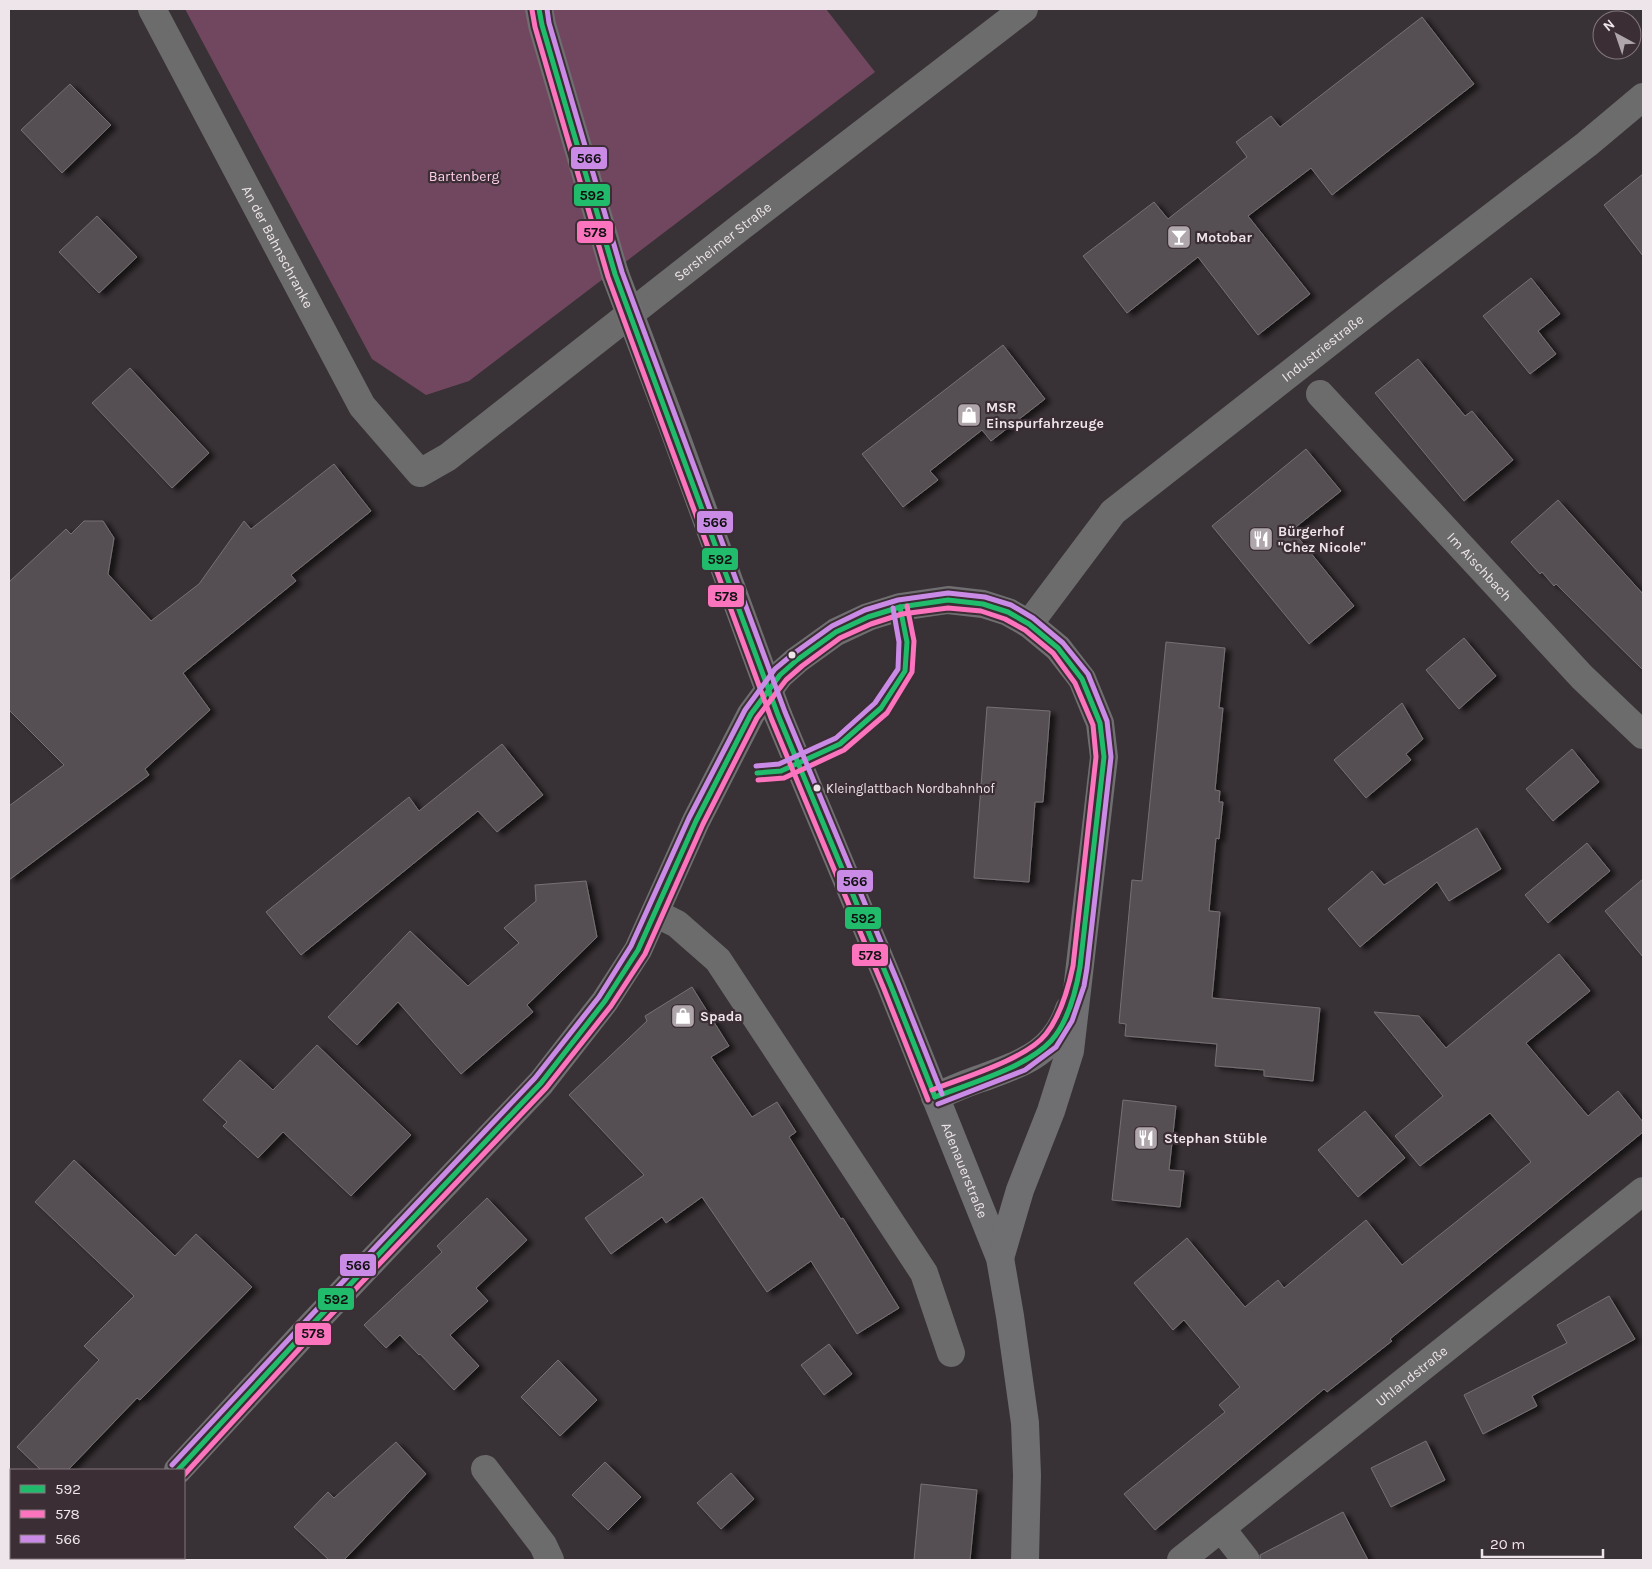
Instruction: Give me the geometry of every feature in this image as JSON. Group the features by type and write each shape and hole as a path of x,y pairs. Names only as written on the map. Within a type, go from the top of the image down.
{"main road":[{"name":"Adenauerstraße","path":"539,9 542,25 615,274 778,716 830,838 1000,1258 1025,1423 1027,1475 1025,1560"},
{"path":"179,1469 307,1330 541,1083 606,1001 638,950 696,821 751,714 780,675 797,660 836,632 868,617 900,607 948,600 983,604 1008,612 1029,624 1058,648 1082,679 1100,723 1104,756 1070,1051 1052,1111 1020,1190 1000,1258"},
{"path":"935,1097 1022,1063 1037,1053 1051,1041 1066,1019 1077,984"}],"street":[{"name":"An der Bahnschranke","path":"152,9 362,406 420,473"},
{"name":"Sersheimer Straße","path":"420,473 448,457 742,226 1024,9"},
{"name":"Industriestraße","path":"1029,624 1113,512 1386,298 1587,144 1643,97"},
{"name":"Im Aischbach","path":"1320,394 1582,677 1643,734"},
{"path":"655,913 677,924 718,960 924,1273 950,1353"},
{"name":"Uhlandstraße","path":"1181,1560 1643,1191"},
{"path":"485,1469 543,1545 550,1560"},
{"path":"1221,1528 1246,1560"}],"green space":[{"name":"Bartenberg","path":"185,9 826,9 875,72 469,381 426,395 372,359"}],"building":[{"path":"1422,17 1474,84 1332,195 1311,168 1248,216 1310,294 1258,335 1198,257 1127,313 1083,256 1154,202 1168,219 1247,157 1236,142 1271,116 1280,127"},
{"path":"70,84 111,125 62,173 21,130"},
{"path":"1643,174 1643,256 1604,205"},
{"path":"97,216 137,257 99,293 59,252"},
{"path":"1531,278 1560,314 1538,331 1556,354 1530,374 1483,316"},
{"name":"MSR Einspurfahrzeuge","path":"1003,345 1045,399 991,441 982,430 930,471 938,480 903,507 862,454"},
{"path":"1418,359 1465,416 1472,411 1513,460 1464,501 1375,393"},
{"path":"130,368 209,453 172,488 92,403"},
{"name":"Bürgerhof \"Chez Nicole\"","path":"1306,449 1341,491 1292,530 1354,606 1309,644 1212,526"},
{"path":"334,464 371,511 291,575 296,581 183,673 210,710 145,769 149,775 9,880 9,806 64,765 9,710 9,582 66,529 71,534 84,521 103,521 114,538 108,574 151,621 199,584 244,521 251,529"},
{"path":"1558,500 1643,594 1643,670 1556,584 1554,586 1542,572 1540,574 1511,542"},
{"path":"1464,638 1496,676 1459,709 1426,670"},
{"path":"1166,642 1225,648 1219,708 1223,708 1215,790 1220,791 1219,802 1223,802 1219,839 1216,838 1209,911 1220,912 1212,998 1320,1008 1313,1081 1264,1076 1264,1070 1215,1066 1217,1044 1125,1036 1126,1024 1119,1023 1132,880 1142,881"},
{"path":"1402,703 1423,739 1406,754 1411,760 1366,798 1334,760"},
{"path":"987,707 1050,711 1043,802 1035,802 1029,882 974,878"},
{"path":"502,744 543,795 497,832 478,811 301,955 266,912 409,797 419,811"},
{"path":"1572,749 1599,782 1553,821 1526,789"},
{"path":"1477,828 1501,869 1449,901 1437,882 1360,947 1328,909 1372,871 1384,885"},
{"path":"1587,843 1610,871 1548,923 1525,895"},
{"path":"1643,879 1643,957 1605,911"},
{"path":"586,881 597,937 527,1005 533,1012 461,1074 398,1002 357,1045 328,1017 410,931 468,986 519,943 504,928 536,901 535,885"},
{"path":"1559,954 1590,991 1526,1043 1588,1116 1618,1091 1643,1122 1643,1132 1390,1339 1392,1341 1327,1392 1324,1389 1155,1530 1124,1494 1225,1412 1219,1405 1240,1387 1184,1320 1173,1330 1134,1283 1187,1238 1245,1307 1278,1280 1284,1288 1366,1220 1402,1265 1531,1162 1490,1113 1420,1166 1395,1136 1443,1096 1374,1012 1419,1016 1446,1048"},
{"path":"692,987 729,1046 711,1057 752,1117 777,1102 796,1132 789,1137 841,1219 843,1218 899,1308 857,1334 811,1261 767,1292 702,1197 666,1223 662,1217 611,1254 585,1218 644,1175 569,1095 647,1021 645,1016"},
{"path":"317,1045 411,1135 351,1196 283,1132 258,1158 223,1126 227,1122 203,1100 240,1060 273,1090"},
{"name":"Stephan Stüble","path":"1123,1100 1176,1106 1169,1170 1184,1171 1180,1207 1112,1200"},
{"path":"1365,1111 1405,1158 1358,1197 1318,1150"},
{"path":"74,1160 175,1256 196,1234 252,1287 140,1400 137,1398 69,1469 40,1469 17,1447 99,1360 84,1346 134,1296 35,1202"},
{"path":"487,1198 527,1240 476,1288 488,1301 450,1335 479,1366 454,1390 400,1335 386,1348 364,1325 442,1252 437,1246"},
{"path":"1609,1296 1635,1339 1532,1396 1537,1406 1483,1434 1464,1395 1567,1343 1557,1325"},
{"path":"829,1344 852,1374 824,1395 801,1365"},
{"path":"558,1360 597,1400 560,1436 521,1397"},
{"path":"1426,1441 1445,1480 1391,1507 1371,1468"},
{"path":"396,1442 426,1474 344,1560 329,1560 294,1527 328,1492 334,1498"},
{"path":"605,1462 641,1497 608,1530 572,1495"},
{"path":"731,1473 754,1499 721,1529 697,1503"},
{"path":"921,1484 977,1490 970,1560 914,1560"},
{"path":"1343,1512 1368,1560 1261,1560 1260,1555"}],"transit line":[{"name":"592","path":"539,9 542,25 615,274 778,715 935,1097"},
{"name":"566","path":"547,9 549,23 622,272 785,712 942,1094"},
{"name":"578","path":"532,10 535,27 608,277 771,718 928,1100"},
{"name":"566","path":"172,1465 535,1078 599,997 631,946 689,818 745,710 775,669 832,626 865,610 898,600 948,593 985,597 1011,605 1033,618 1063,643 1088,674 1107,721 1111,757 1087,968 1084,986 1072,1021 1056,1047 1025,1070 938,1104"},
{"name":"592","path":"179,1469 307,1330 541,1083 605,1001 638,950 696,821 751,714 780,675 797,660 836,632 868,617 900,607 948,600 983,604 1008,612 1029,624 1058,648 1082,679 1100,723 1104,757 1080,967 1074,996 1067,1016 1051,1041 1028,1059 997,1074 935,1097"},
{"name":"578","path":"758,780 784,778 844,750 887,713 912,672 914,641 907,606"},
{"name":"592","path":"757,773 781,771 840,744 881,708 905,671 907,642 900,607"},
{"name":"566","path":"756,766 779,764 836,738 875,703 898,669 899,642 893,608"},
{"name":"578","path":"185,1474 312,1335 546,1088 611,1006 645,954 703,824 757,718 786,680 840,638 871,624 902,614 948,608 981,611 1005,619 1025,630 1053,653 1075,683 1093,725 1096,757 1073,966 1066,993 1056,1019 1046,1034 1024,1052 993,1067 932,1090"}],"place":[{"name":"Motobar","path":"1179,237"},
{"name":"MSR Einspurfahrzeuge","path":"969,415"},
{"name":"Bürgerhof \"Chez Nicole\"","path":"1261,539"},
{"name":"Kleinglattbach Nordbahnhof","path":"817,788"},
{"name":"Spada","path":"683,1016"},
{"name":"Stephan Stüble","path":"1146,1138"}]}
